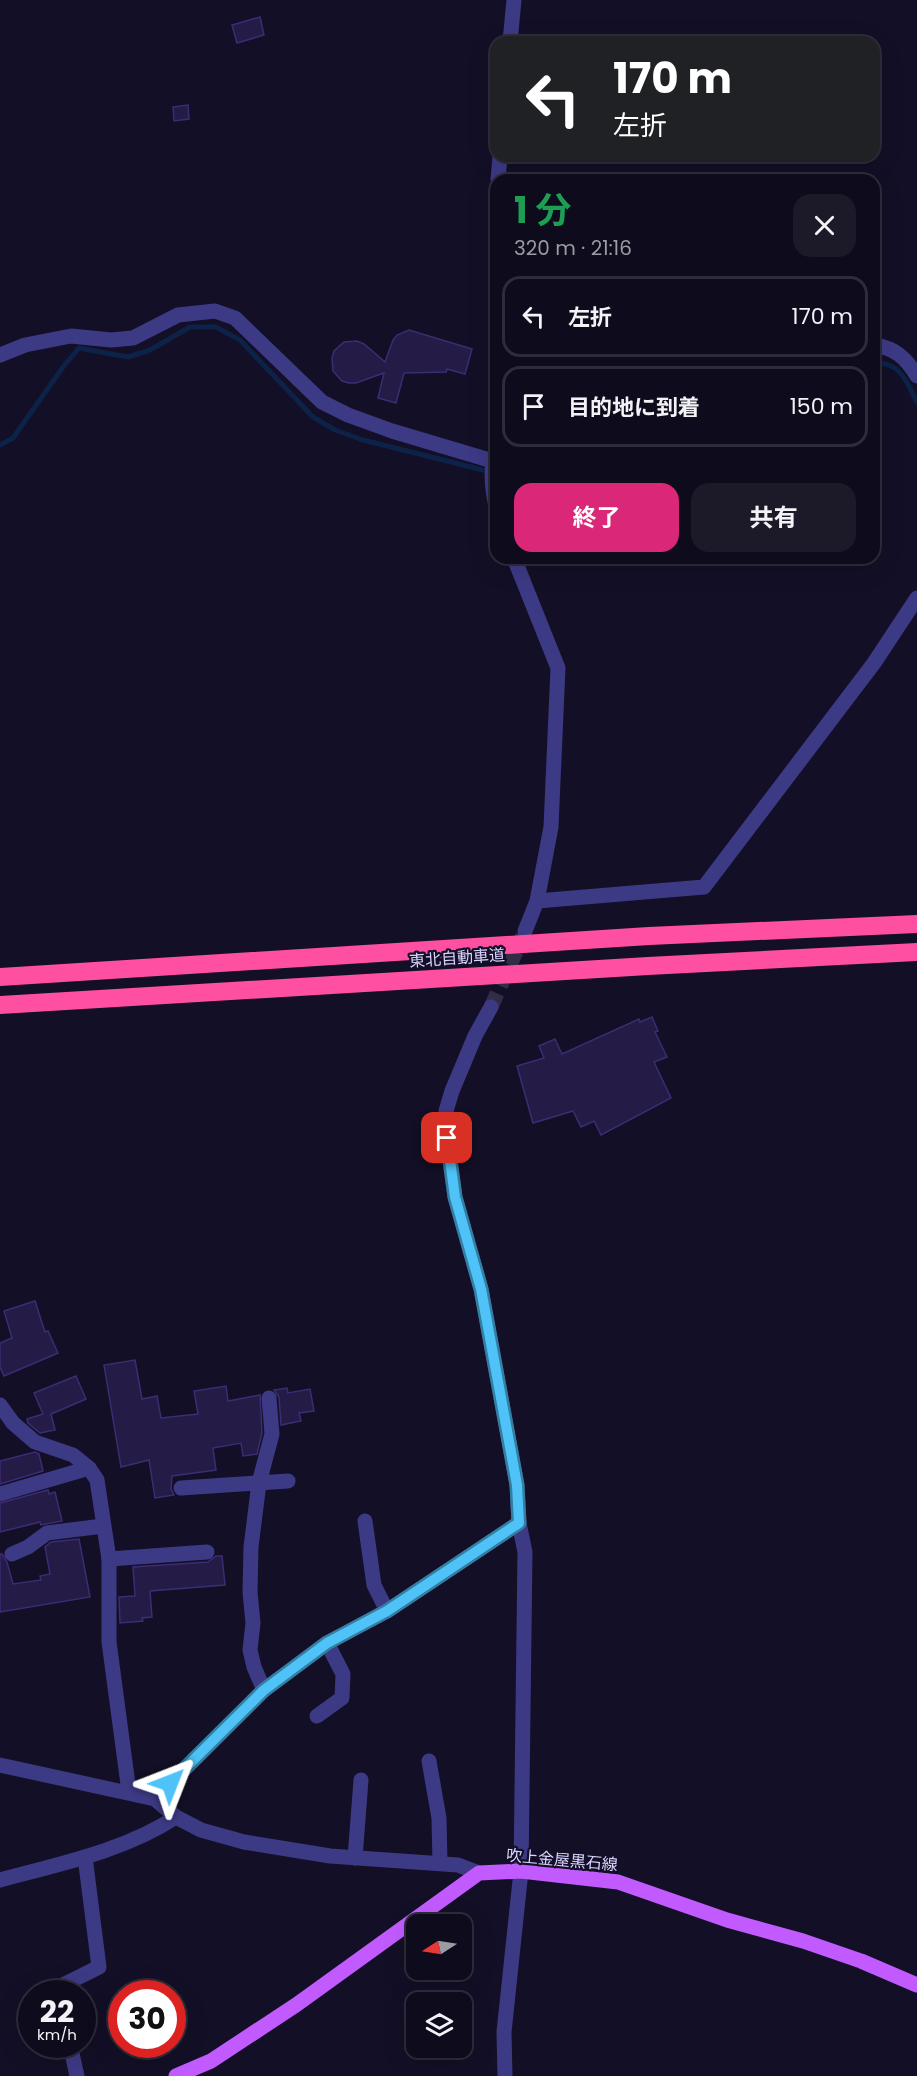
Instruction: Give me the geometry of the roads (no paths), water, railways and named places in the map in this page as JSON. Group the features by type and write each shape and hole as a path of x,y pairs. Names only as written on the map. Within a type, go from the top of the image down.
{"highway":[{"name":"東北自動車道","path":"0,977 649,936 917,924"},
{"name":"東北自動車道","path":"0,1005 625,967 917,952"}],"main road":[{"name":"吹上金屋黒石線","path":"479,1873 520,1871 618,1882 727,1920 822,1947 917,1985"},
{"path":"176,2076 211,2061 296,2005 479,1873"}],"street":[{"path":"511,36 514,0"},
{"path":"0,355 25,345 71,336 111,340 133,338 178,315 215,311 235,318 322,402 348,415 490,463"},
{"path":"880,347 897,351 917,376"},
{"path":"516,564 558,668 551,827 537,901 525,931"},
{"path":"537,901 704,887 874,663 917,598"},
{"path":"491,1007 475,1036 446,1111 447,1138 455,1197 481,1289 517,1485 519,1523 525,1552 520,1871 504,2032 505,2076"},
{"path":"264,1690 254,1667 250,1650 253,1623 249,1592 251,1547 260,1483 272,1434 269,1398"},
{"path":"0,1405 13,1423 35,1442 73,1455 89,1468 97,1480 109,1558 109,1642 129,1792"},
{"path":"0,1494 89,1468"},
{"path":"181,1488 288,1481"},
{"path":"364,1521 374,1585 387,1611"},
{"path":"155,1799 264,1690 327,1643 387,1611 519,1523"},
{"path":"12,1554 28,1547 47,1533 103,1526"},
{"path":"109,1558 207,1552"},
{"path":"317,1716 342,1698 344,1674 327,1643"},
{"path":"429,1761 439,1818 440,1863"},
{"path":"0,1765 155,1799 176,1817 201,1830 244,1842 330,1856 458,1865 479,1873"},
{"path":"355,1858 361,1780"},
{"path":"0,1880 85,1857 153,1832 176,1817"},
{"path":"73,1980 99,1967 85,1857"},
{"path":"73,2058 77,2076"}],"waterway":[{"path":"0,445 13,438 79,348 128,357 150,350 190,327 216,327 240,340 313,417 335,430 363,440 490,472"},
{"path":"880,364 897,369 906,380 917,402"}],"tunnel":[{"path":"491,1007 523,936"}]}
